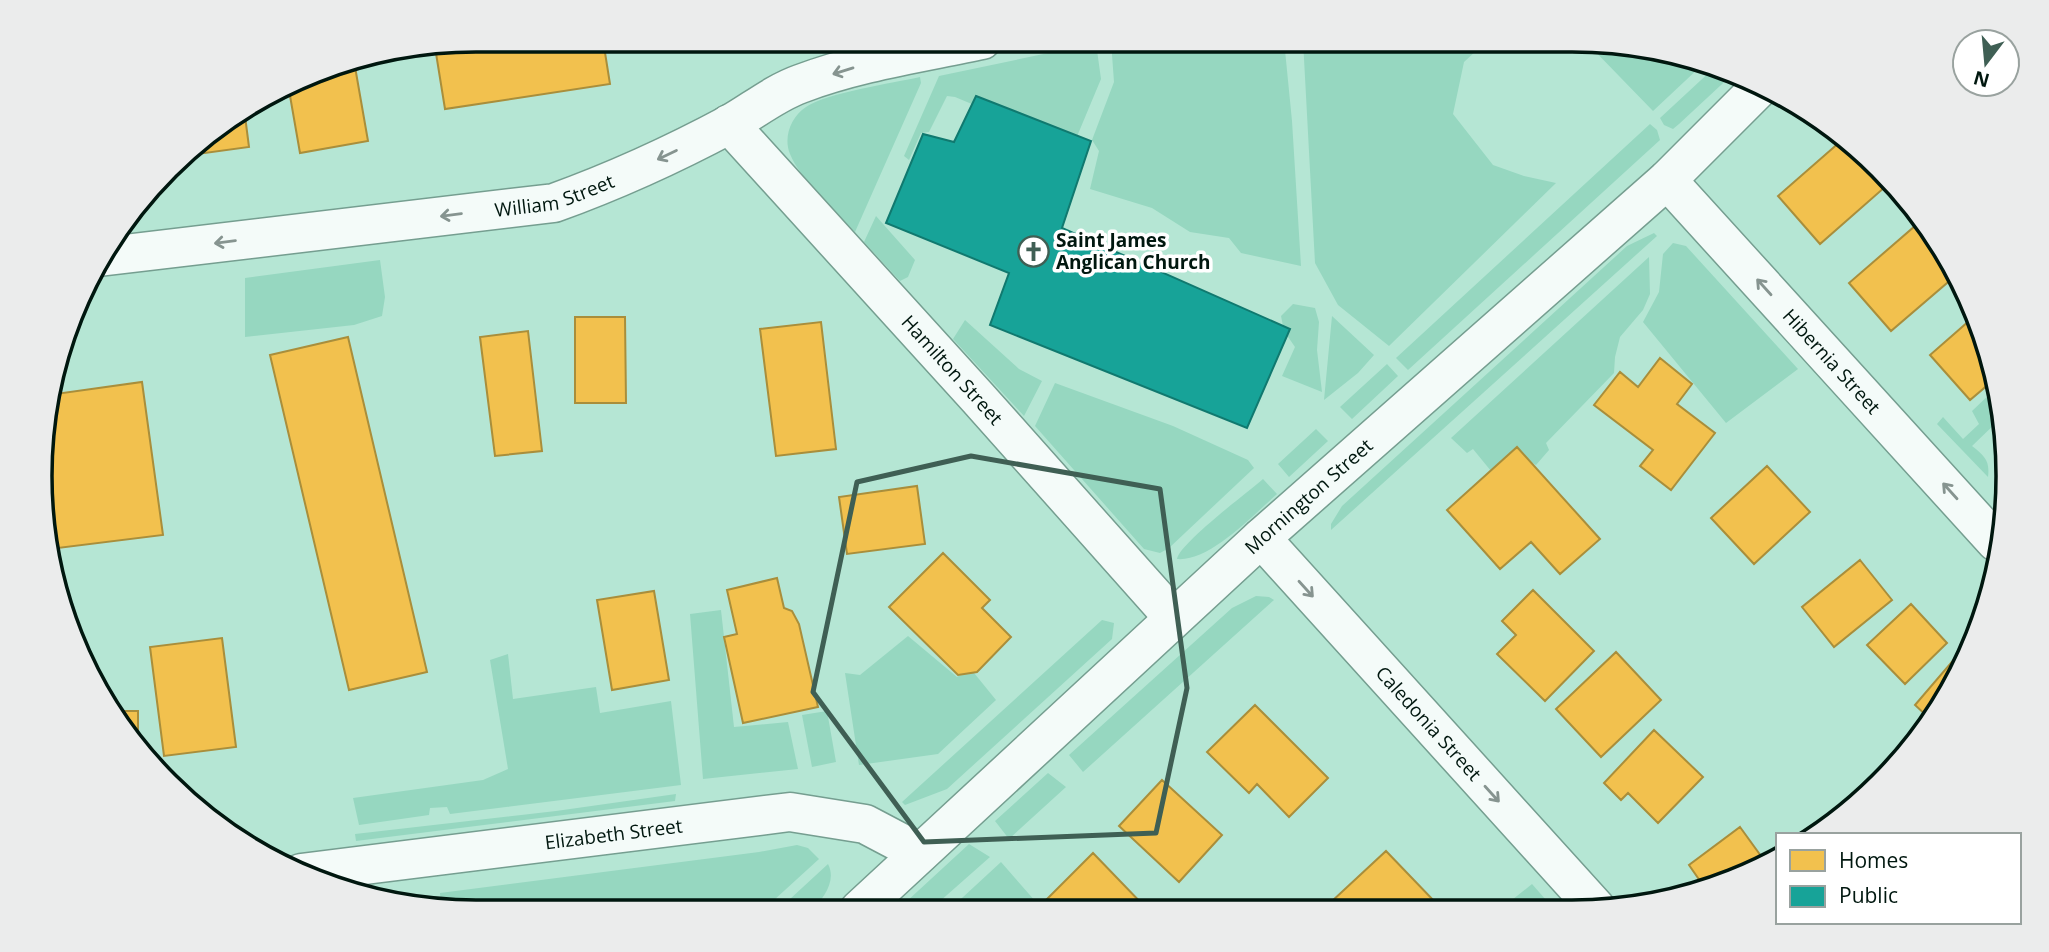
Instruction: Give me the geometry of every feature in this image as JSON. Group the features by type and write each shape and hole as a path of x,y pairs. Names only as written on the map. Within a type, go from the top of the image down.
{"street":[{"name":"William Street","path":"115,255 554,203 601,186 729,124 797,85 865,64 924,52"},
{"name":"Mornington Street","path":"871,900 1173,617 1667,180 1754,93"},
{"name":"Hamilton Street","path":"729,124 1173,617"},
{"name":"Hibernia Street","path":"1667,180 1992,537"},
{"name":"Caledonia Street","path":"1261,538 1588,899"},
{"name":"Elizabeth Street","path":"323,870 790,812 865,824 920,853"}],"highlighted area":[{"path":"971,456 1160,489 1187,688 1156,833 924,842 813,692 857,482"}],"green space":[{"path":"1053,52 1097,52 1101,79 1073,146 947,96 929,132 921,133 909,160 904,156 939,76"},
{"path":"1112,52 1285,52 1301,266 1241,253 1229,238 1190,232 1152,208 1090,189 1099,151 1092,140 1114,82"},
{"path":"1304,52 1475,52 1464,62 1453,114 1493,165 1556,183 1389,346 1338,305 1315,263"},
{"path":"1597,53 1656,61 1696,71 1653,111"},
{"path":"1707,74 1725,81 1673,129 1664,125 1660,118"},
{"path":"920,77 921,83 855,232 795,164 787,141 792,122 806,107 828,97"},
{"path":"1650,124 1657,130 1660,140 1408,370 1396,358"},
{"path":"876,216 915,260 908,277 900,281 864,242"},
{"path":"1654,233 1657,236 1331,530 1331,524 1342,506 1627,246"},
{"path":"1673,243 1686,246 1798,369 1726,423 1643,322 1659,292 1663,254"},
{"path":"1649,257 1650,294 1643,310 1620,337 1614,373 1546,443 1549,450 1536,465 1514,452 1491,471 1473,449 1467,453 1451,438"},
{"path":"380,260 385,297 382,316 354,325 245,337 245,278"},
{"path":"1293,304 1315,308 1319,322 1317,350 1322,392 1282,376 1295,347 1284,331 1281,316"},
{"path":"1332,316 1374,355 1358,373 1324,400"},
{"path":"965,320 1019,369 1042,381 1024,416 953,339"},
{"path":"1387,364 1398,376 1352,419 1340,407"},
{"path":"1055,383 1173,426 1248,460 1254,468 1169,548 1160,553 1144,549 1035,426"},
{"path":"1988,395 1993,425 1972,446 1986,459 1988,477 1937,424 1943,417 1963,439 1979,424 1972,411"},
{"path":"1316,429 1328,441 1289,477 1278,464"},
{"path":"1263,479 1277,494 1217,545 1190,558 1177,559 1201,530"},
{"path":"1256,596 1274,600 1083,772 1069,755 1232,608"},
{"path":"721,610 734,727 788,722 798,769 703,779 690,614"},
{"path":"1102,620 1114,623 1112,639 947,789 905,805 902,802"},
{"path":"908,636 957,677 970,668 996,700 938,754 859,765 845,673 860,675"},
{"path":"508,654 513,699 596,687 600,713 671,701 681,785 450,814 447,807 430,808 429,815 359,825 353,798 483,780 508,769 490,660"},
{"path":"827,711 836,762 812,767 802,715"},
{"path":"1048,773 1066,787 1009,839 995,821"},
{"path":"676,794 675,801 356,841 355,834 556,811"},
{"path":"969,844 990,857 941,900 908,900"},
{"path":"797,845 808,848 819,859 774,900 440,898 440,893"},
{"path":"1001,862 1034,900 960,900"},
{"path":"828,864 830,883 820,900 789,900"},
{"path":"1532,884 1546,900 1512,900"}],"building: Homes":[{"path":"605,52 610,84 445,109 436,54"},
{"path":"356,70 368,141 300,153 290,96"},
{"path":"246,121 249,147 202,153"},
{"path":"1837,145 1883,189 1820,244 1778,196"},
{"path":"1915,226 1949,281 1891,331 1849,283"},
{"path":"575,317 625,317 626,403 575,403"},
{"path":"821,322 836,449 776,456 760,329"},
{"path":"1967,322 1986,386 1970,400 1930,355"},
{"path":"528,331 542,451 495,456 480,337"},
{"path":"348,337 427,672 349,690 270,355"},
{"path":"1660,358 1692,384 1677,404 1715,433 1671,490 1640,466 1653,450 1594,405 1620,372 1638,387"},
{"path":"142,382 163,535 59,548 52,476 61,393"},
{"path":"1517,447 1600,539 1560,574 1531,542 1500,569 1447,510"},
{"path":"1767,466 1810,512 1754,564 1711,518"},
{"path":"917,486 925,544 847,554 839,497"},
{"path":"943,553 990,600 982,608 1011,637 977,672 958,675 889,607"},
{"path":"1860,560 1892,600 1834,647 1802,607"},
{"path":"777,578 784,608 792,611 799,624 818,707 743,723 724,637 737,634 727,590"},
{"path":"1533,590 1594,651 1545,701 1497,654 1516,635 1502,621"},
{"path":"654,591 669,680 612,690 597,600"},
{"path":"1911,604 1947,643 1905,684 1867,645"},
{"path":"222,638 236,747 164,756 150,647"},
{"path":"1616,652 1661,700 1601,757 1556,709"},
{"path":"1955,658 1924,713 1915,705"},
{"path":"1255,705 1328,778 1289,817 1257,784 1249,793 1207,752"},
{"path":"124,711 138,711 138,731"},
{"path":"1654,730 1703,777 1658,823 1628,793 1621,800 1604,783"},
{"path":"1162,780 1222,835 1179,882 1119,826"},
{"path":"1740,827 1761,856 1699,880 1689,865"},
{"path":"1386,851 1433,900 1333,900"},
{"path":"1093,853 1138,900 1046,900"}],"building: Public":[{"name":"Saint James Anglican Church","path":"976,96 1091,141 1062,228 1290,329 1247,428 990,325 1009,273 886,223 923,134 954,142"}],"place":[{"name":"Saint James Anglican Church","path":"1033,251"}]}
